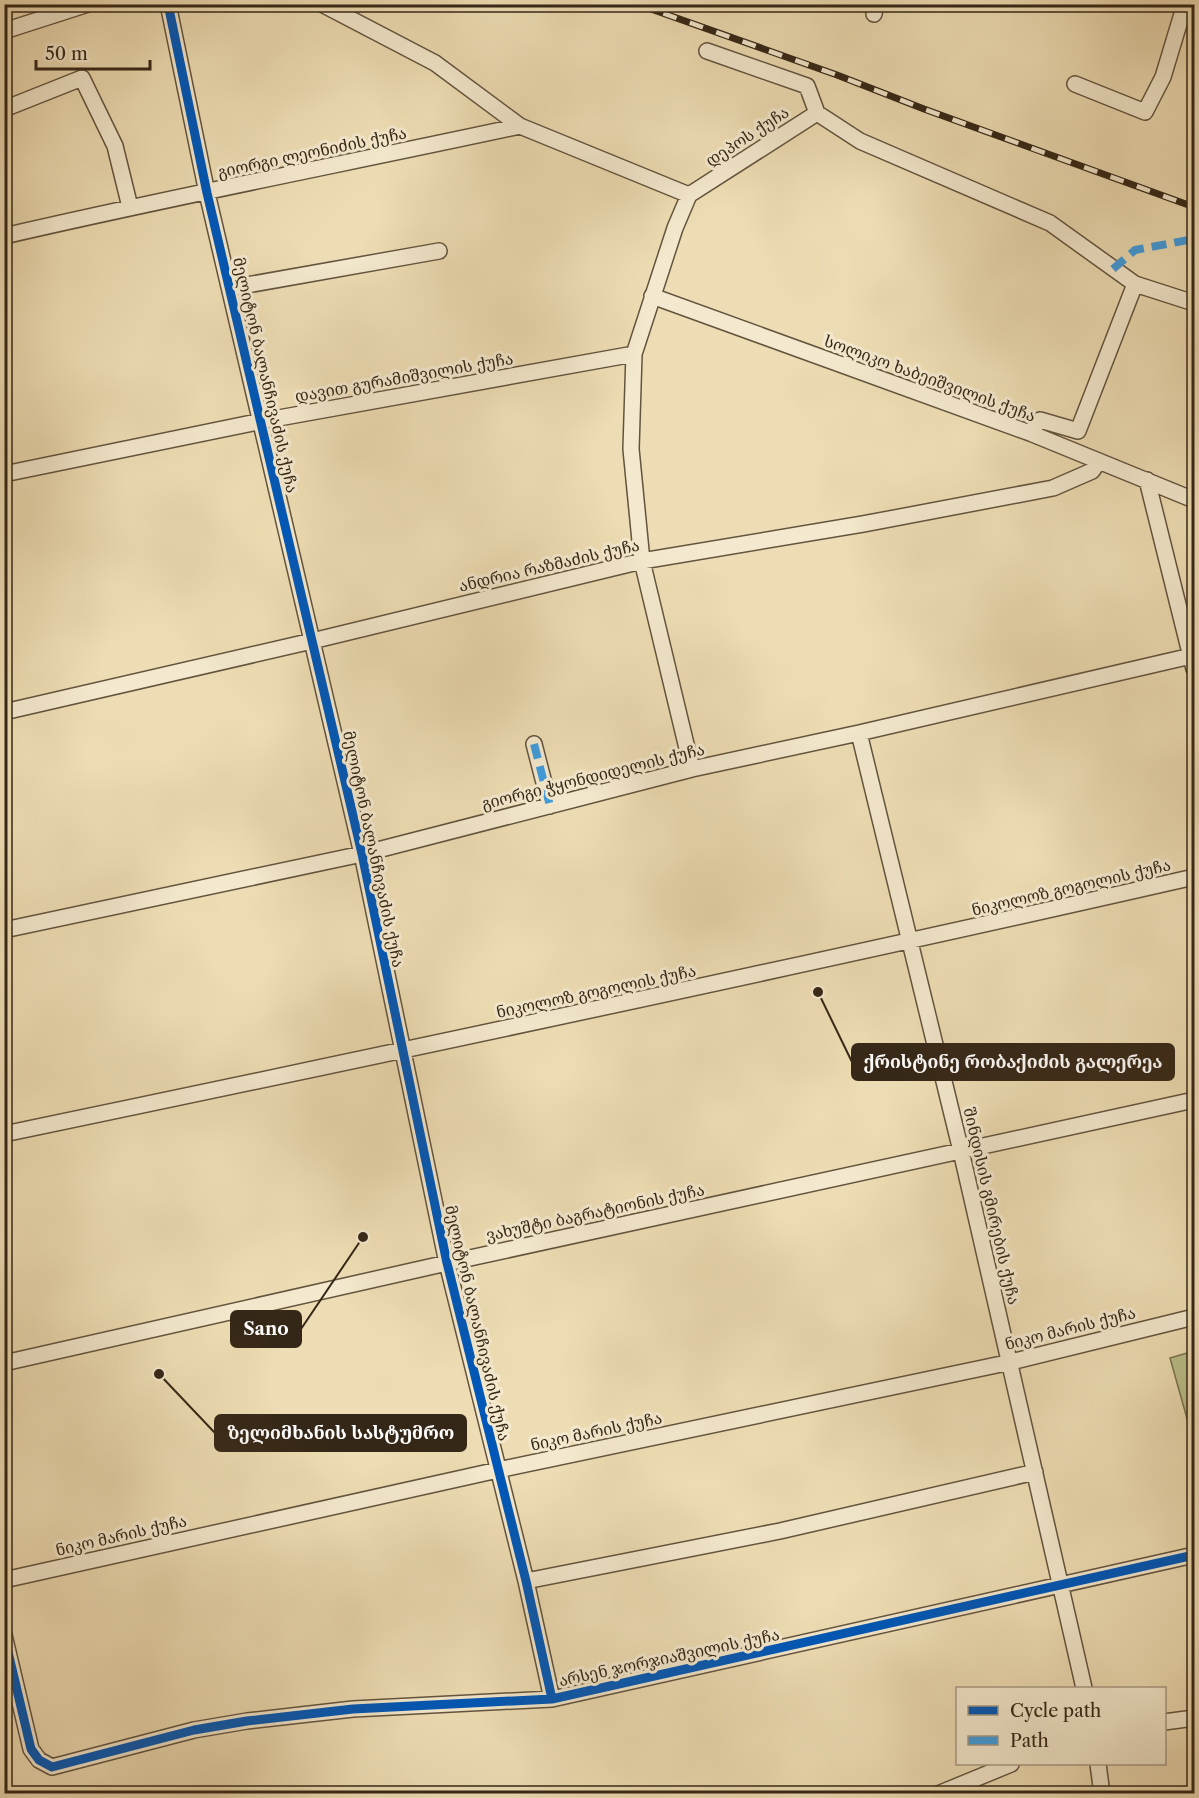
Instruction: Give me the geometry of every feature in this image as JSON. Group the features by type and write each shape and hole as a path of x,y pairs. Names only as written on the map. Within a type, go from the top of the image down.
{"street":[{"path":"4,32 88,4"},
{"name":"მელიტონ ბალანჩივაძის ქუჩა","path":"168,4 207,193 362,854 447,1263 526,1581 552,1699"},
{"path":"322,4 435,63 520,126 689,195 675,228 634,354 631,449 642,561 692,769"},
{"path":"1075,84 1145,112 1163,77 1185,4"},
{"path":"707,51 807,86 817,113 860,141 1050,223 1135,284 1194,303"},
{"path":"4,109 82,78 115,146 130,207"},
{"name":"დეპოს ქუჩა","path":"689,195 817,113"},
{"name":"გიორგი ლეონიძის ქუჩა","path":"4,236 130,207 207,193 520,126"},
{"path":"230,288 440,251"},
{"path":"1030,433 1040,420 1078,431 1135,284"},
{"name":"სოლიკო ხაბეიშვილის ქუჩა","path":"652,296 1030,433 1194,500"},
{"name":"დავით გურამიშვილის ქუჩა","path":"4,474 262,422 634,354"},
{"name":"ანდრია რაზმაძის ქუჩა","path":"4,712 312,641 642,561 862,524 1053,488 1092,471 1099,461"},
{"path":"1148,480 1193,663"},
{"name":"გიორგი ჭყონდიდელის ქუჩა","path":"4,930 362,854 692,769 1193,663"},
{"name":"შინდისის გმირების ქუჩა","path":"859,733 1011,1362 1084,1687"},
{"path":"534,744 550,806"},
{"name":"ნიკოლოზ გოგოლის ქუჩა","path":"4,1134 910,942 1194,877"},
{"name":"ვახუშტი ბაგრატიონის ქუჩა","path":"4,1363 447,1263 1194,1100"},
{"name":"ნიკო მარის ქუჩა","path":"4,1580 498,1470 1011,1362 1194,1317"},
{"path":"526,1581 780,1531 1035,1472"},
{"name":"არსენ ჯორჯიაშვილის ქუჩა","path":"4,1635 31,1749 39,1760 52,1767 194,1730 247,1721 353,1709 552,1699 1194,1555"},
{"path":"1166,1722 1194,1718"},
{"path":"938,1794 1009,1765"},
{"path":"1098,1765 1102,1794"}],"green space":[{"path":"1194,1351 1194,1420 1188,1422 1170,1358"}],"railway":[{"path":"637,4 1194,207"}],"marked path":[{"path":"1113,269 1135,250 1194,239"},
{"path":"534,744 550,806"}],"cycle path":[{"path":"168,4 207,193 362,854 447,1263 526,1581 552,1699"},
{"path":"4,1635 31,1749 39,1760 52,1767 194,1730 247,1721 353,1709 552,1699 1194,1555"}],"place":[{"name":"ქრისტინე რობაქიძის გალერეა","path":"818,992"},
{"name":"Sano","path":"363,1237"},
{"name":"ზელიმხანის სასტუმრო","path":"159,1374"}]}
